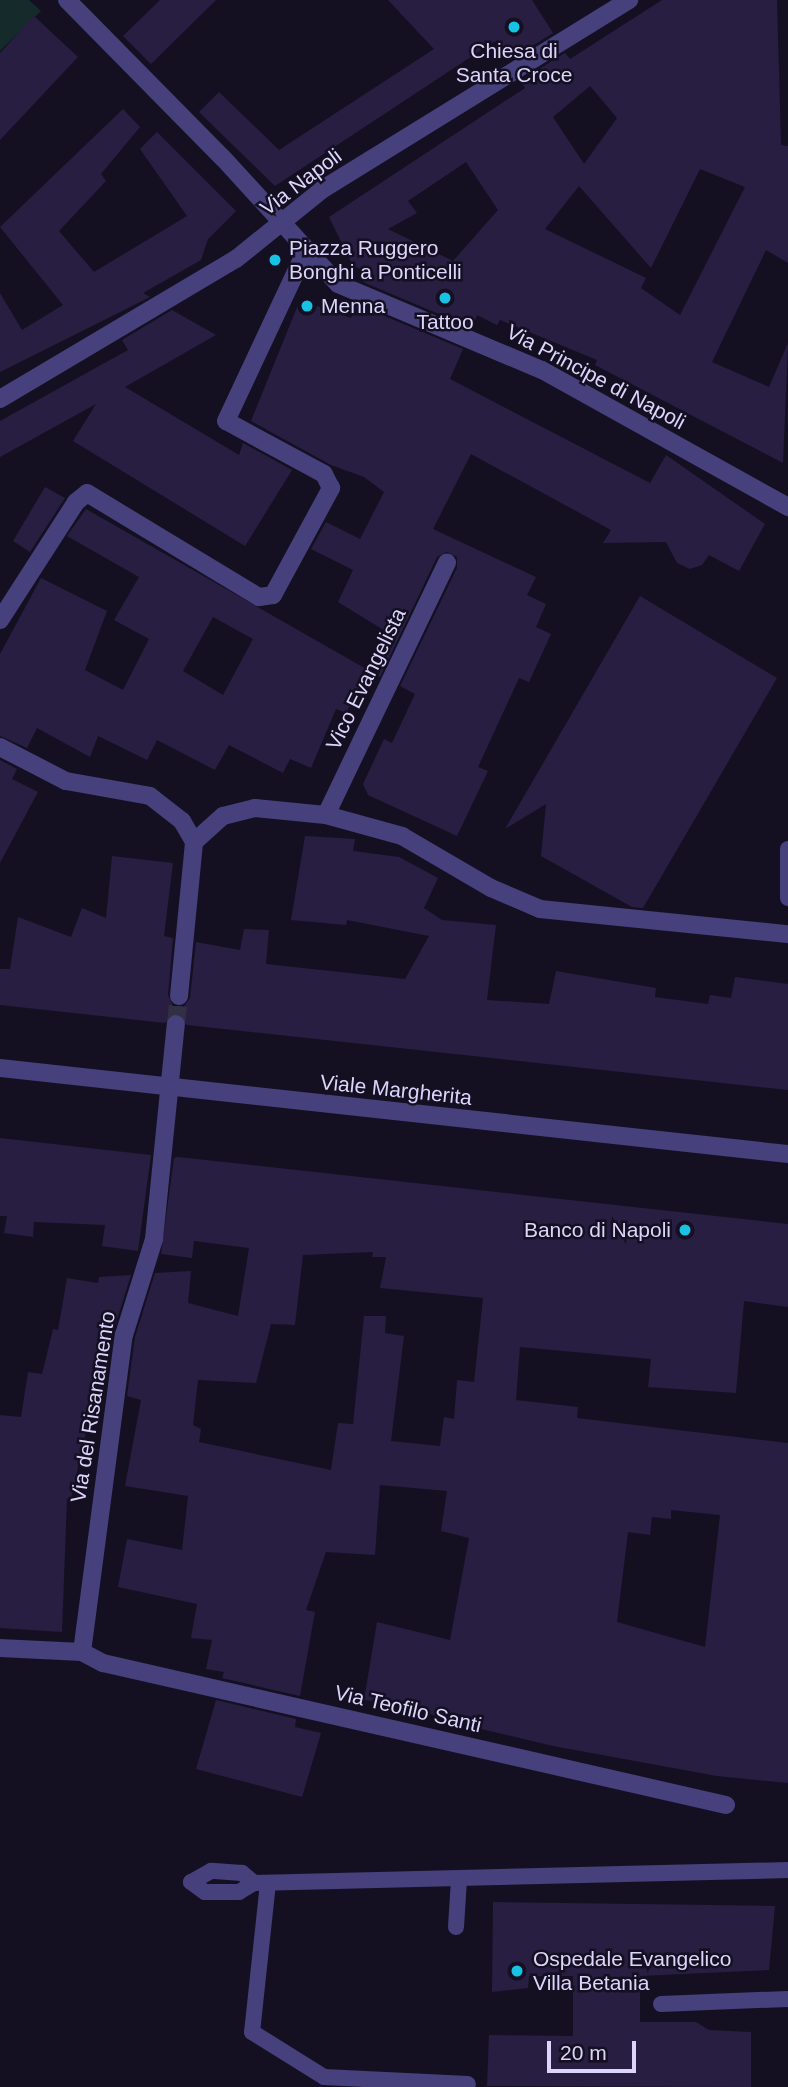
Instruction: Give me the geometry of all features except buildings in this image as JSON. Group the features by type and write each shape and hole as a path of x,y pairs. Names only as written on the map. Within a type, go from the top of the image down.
{"street":[{"name":"Via Principe di Napoli","path":"67,0 223,158 280,225 338,285 542,370 788,507"},
{"name":"Via Napoli","path":"0,398 236,259 323,189 605,6 629,0"},
{"path":"0,620 76,502 87,494 259,597 274,595 331,488 324,474 226,421 305,252"},
{"name":"Vico Evangelista","path":"326,815 447,563"},
{"path":"0,747 66,781 150,796 182,821 194,842 179,996"},
{"path":"194,842 223,816 255,808 326,815 411,840 491,888 540,909 788,933"},
{"name":"Via del Risanamento","path":"82,1652 124,1335 154,1239 176,1024"},
{"name":"Viale Margherita","path":"0,1068 171,1089 788,1154"},
{"path":"0,1648 82,1652"},
{"name":"Via Teofilo Santi","path":"82,1652 103,1663 726,1805"}],"lane":[{"path":"788,849 788,898"},
{"path":"468,2084 324,2077 252,2032 261,1883 788,1870"},
{"path":"456,1927 459,1880"},
{"path":"661,2004 788,1999"}],"green space":[{"path":"0,0 29,0 41,11 0,51"}],"tunnel":[{"path":"176,1024 179,996"}],"place":[{"name":"Chiesa di Santa Croce","path":"514,27"},
{"name":"Piazza Ruggero Bonghi a Ponticelli","path":"275,260"},
{"name":"Tattoo","path":"445,298"},
{"name":"Menna","path":"307,306"},
{"name":"Banco di Napoli","path":"685,1230"},
{"name":"Ospedale Evangelico Villa Betania","path":"517,1971"}]}
